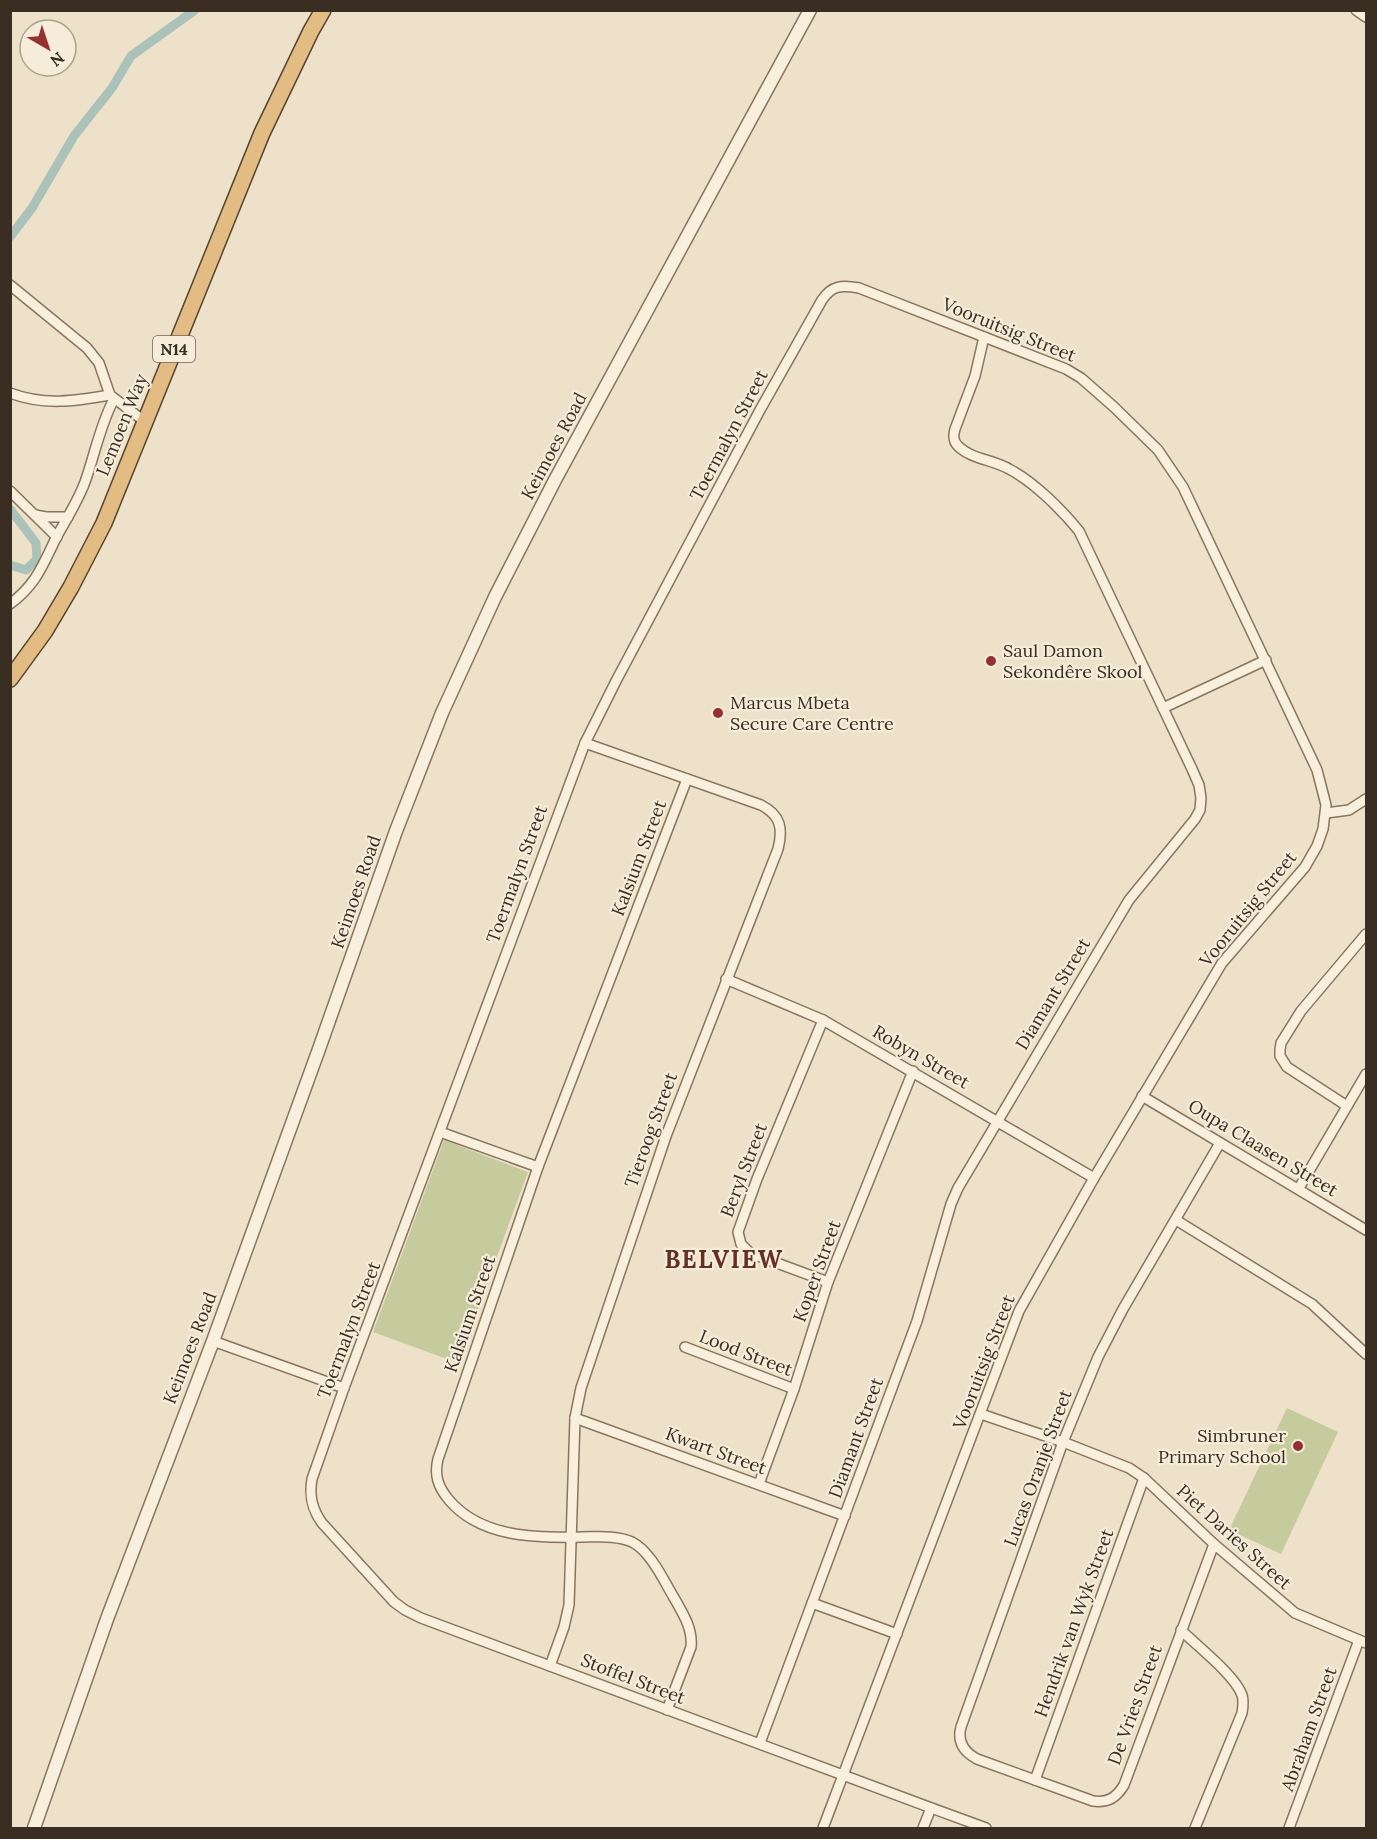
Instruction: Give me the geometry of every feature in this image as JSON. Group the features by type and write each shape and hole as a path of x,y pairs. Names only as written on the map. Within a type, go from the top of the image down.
{"highway":[{"name":"Lemoen Way","path":"10,679 45,631 104,523 262,133 322,10"}],"street":[{"name":"Keimoes Road","path":"34,1828 152,1496 213,1341 396,831 462,667 555,480 810,10"},
{"path":"1356,10 1366,17"},
{"path":"10,285 87,348 99,363 112,397 144,422"},
{"name":"Vooruitsig Street","path":"823,1828 1019,1311 1142,1096 1229,953 1311,859 1321,838 1326,813 1325,799 1317,770 1183,487 1158,450 1114,407 1073,373 1059,365 859,288 843,286 828,291"},
{"name":"Toermalyn Street","path":"311,1500 312,1479 344,1388 585,743 602,706 760,410 828,291"},
{"name":"Diamant Street","path":"760,1743 917,1321 951,1204 962,1180 1129,900 1192,824 1198,813 1201,798 1199,785 1079,531 1066,516 1014,472 971,454 955,443 955,429 975,376 984,338"},
{"path":"10,393 58,402 112,397"},
{"path":"10,604 23,594 40,574 85,482 112,397"},
{"path":"10,491 57,537"},
{"path":"35,515 46,518 68,517"},
{"path":"1163,708 1266,660"},
{"name":"Tieroog Street","path":"550,1666 568,1612 571,1583 575,1418 581,1388 646,1191 781,837 781,826 776,816 767,808 585,743"},
{"name":"Kalsium Street","path":"667,1710 691,1644 688,1624 648,1557 636,1545 623,1539 518,1535 491,1528 456,1508 446,1496 436,1474 438,1459 538,1167 687,779"},
{"path":"1326,813 1349,810 1366,799"},
{"path":"1347,1106 1287,1067 1280,1056 1280,1050 1281,1043 1301,1011 1366,934"},
{"name":"Robyn Street","path":"726,979 823,1020 1094,1178"},
{"name":"Beryl Street","path":"823,1020 757,1179 738,1232 741,1244 750,1253 828,1282"},
{"name":"Koper Street","path":"759,1484 794,1389 828,1282 913,1071"},
{"path":"1299,1188 1366,1074"},
{"name":"Oupa Claasen Street","path":"1142,1096 1366,1230"},
{"path":"440,1132 538,1167"},
{"name":"Lucas Oranje Street","path":"1035,1780 976,1760 963,1748 959,1733 1063,1442 1104,1344 1220,1143"},
{"path":"1176,1220 1305,1299 1366,1353"},
{"path":"213,1341 344,1388"},
{"name":"Lood Street","path":"685,1347 794,1389"},
{"name":"Piet Daries Street","path":"981,1414 1122,1465 1144,1478 1214,1544 1295,1613 1363,1642"},
{"name":"Kwart Street","path":"575,1418 845,1516"},
{"name":"Hendrik van Wyk Street","path":"1035,1780 1144,1478"},
{"name":"Stoffel Street","path":"311,1500 322,1523 387,1594 405,1610 421,1618 986,1828"},
{"name":"De Vries Street","path":"1035,1780 1101,1802 1108,1801 1119,1793 1214,1544"},
{"path":"812,1603 897,1634"},
{"path":"1181,1630 1232,1678 1244,1700 1242,1713 1195,1828"},
{"name":"Abraham Street","path":"1289,1828 1363,1642"},
{"path":"924,1828 931,1808"}],"green space":[{"path":"444,1140 528,1172 458,1363 373,1332"},
{"path":"1287,1408 1338,1432 1281,1554 1229,1530"}],"waterway":[{"path":"10,237 32,208 74,136 112,88 131,56 195,10"},
{"path":"10,509 36,543 37,559 26,570 10,565"}],"place":[{"name":"Saul Damon Sekondêre Skool","path":"991,661"},
{"name":"Marcus Mbeta Secure Care Centre","path":"718,713"},
{"name":"Simbruner Primary School","path":"1298,1446"}],"district":[{"name":"BELVIEW","path":"724,1260"}]}
